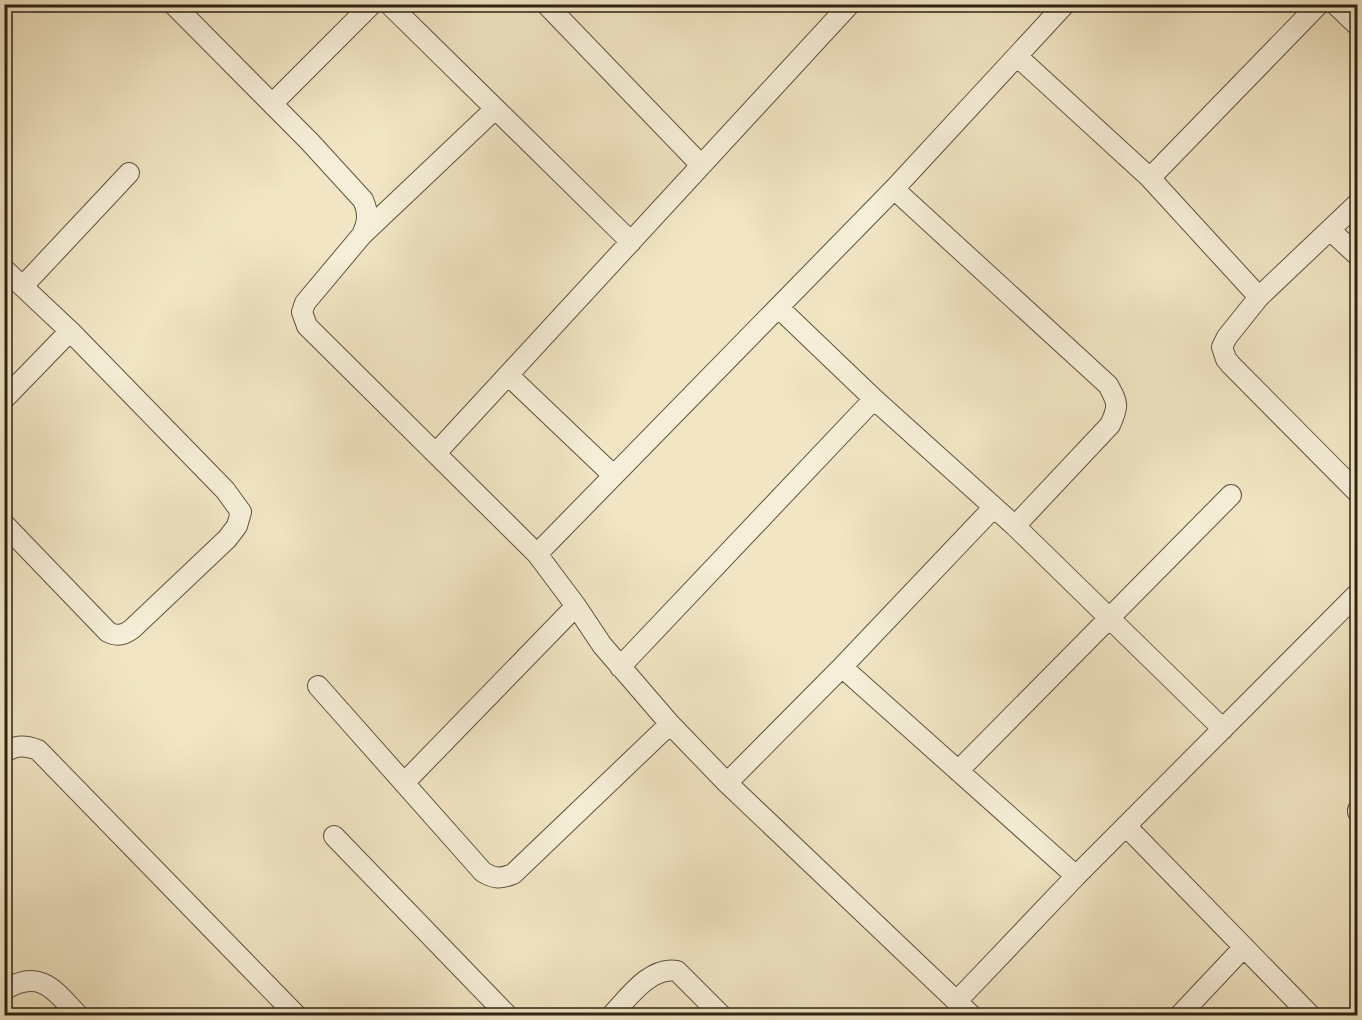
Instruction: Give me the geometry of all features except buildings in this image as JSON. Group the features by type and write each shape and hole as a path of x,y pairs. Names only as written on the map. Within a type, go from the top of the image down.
{"street":[{"path":"172,4 272,104 363,200 368,213 362,235"},
{"path":"272,104 372,4"},
{"path":"389,4 631,242"},
{"path":"546,4 701,165"},
{"path":"436,453 849,4"},
{"path":"537,554 894,189 1065,4"},
{"path":"1150,178 1319,4"},
{"path":"1335,4 1358,26"},
{"path":"1018,57 1150,178 1259,297"},
{"path":"495,109 362,235 305,303 303,312 307,326 537,554 576,606 587,625 670,724 727,783 972,1016"},
{"path":"23,286 129,173"},
{"path":"894,189 1108,385 1115,398 1118,409 1110,425 1015,526"},
{"path":"1358,203 1259,297 1227,337 1222,347 1226,359 1358,493"},
{"path":"1330,230 1358,256"},
{"path":"4,269 70,331 231,497 241,512 237,526 227,539 132,628 124,634 114,635 108,632 4,524"},
{"path":"779,308 874,399 1015,526 1223,729"},
{"path":"4,399 70,331"},
{"path":"508,375 613,476"},
{"path":"620,667 874,399"},
{"path":"958,771 1231,495"},
{"path":"727,783 842,667 994,507"},
{"path":"957,1001 1076,876 1358,593"},
{"path":"404,783 576,606"},
{"path":"842,667 1076,876"},
{"path":"318,686 483,872 495,879 513,874 670,724"},
{"path":"4,752 14,747 27,745 38,750 297,1016"},
{"path":"1126,826 1311,1016"},
{"path":"334,836 508,1016"},
{"path":"1179,1016 1244,947"},
{"path":"611,1016 645,981 655,973 667,969 677,971 722,1016"},
{"path":"4,990 18,982 33,979 44,983 79,1016"}]}
